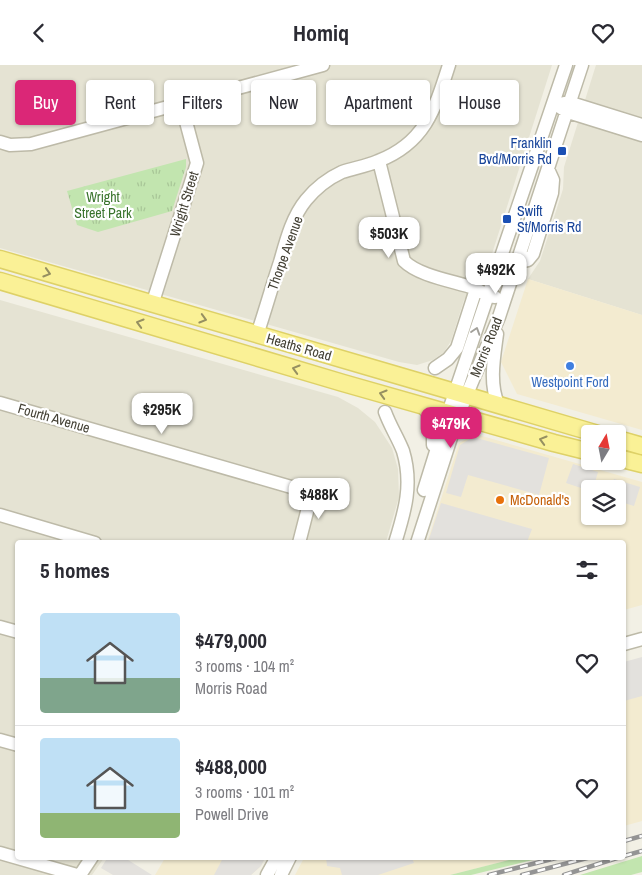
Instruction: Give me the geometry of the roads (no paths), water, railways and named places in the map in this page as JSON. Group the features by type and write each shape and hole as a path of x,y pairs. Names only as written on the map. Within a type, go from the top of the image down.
{"main road":[{"name":"Heaths Road","path":"0,259 581,429"},
{"name":"Heaths Road","path":"0,281 423,406 581,450"},
{"path":"250,355 257,335"},
{"path":"626,441 642,446"},
{"path":"626,460 642,464"}],"street":[{"path":"241,87 323,65"},
{"name":"Thorpe Avenue","path":"257,335 290,229 306,201 318,188 341,173 379,161 399,151 415,138 435,108 449,65"},
{"name":"Morris Road","path":"462,393 494,276 566,65"},
{"name":"Morris Road","path":"410,540 432,465 462,393 499,317 582,65"},
{"path":"554,104 633,125 642,135"},
{"path":"0,143 10,145 31,144 164,108"},
{"name":"Wright Street","path":"152,305 197,163 187,125"},
{"path":"379,161 404,261 416,269 476,289 488,296 501,296 509,287"},
{"path":"476,289 488,285 492,282 494,276"},
{"path":"435,367 448,359 457,349 476,289"},
{"path":"498,404 494,392 493,373 499,317"},
{"name":"Fourth Avenue","path":"0,403 298,488 309,495 309,507 300,540"},
{"path":"423,406 433,422 432,465"},
{"path":"385,412 402,450 408,477 406,506 396,540"},
{"name":"Morris Road","path":"418,540 453,414"},
{"path":"0,515 85,540"},
{"path":"0,627 15,631"},
{"path":"626,643 642,639"},
{"path":"626,652 642,648"},
{"path":"0,740 15,744"},
{"path":"0,853 15,857"},
{"path":"25,860 78,875 90,860"},
{"path":"267,875 275,860"},
{"path":"281,875 288,860"}],"railway":[{"path":"626,840 642,836"},
{"path":"626,855 642,851"},
{"path":"489,875 548,860"},
{"path":"522,875 580,860"},
{"path":"564,875 611,860"}],"place":[{"name":"Franklin Bvd/Morris Rd","path":"562,151"},
{"name":"Swift St/Morris Rd","path":"507,219"},
{"name":"Westpoint Ford","path":"570,366"},
{"name":"McDonald's","path":"500,500"}],"park label":[{"name":"Wright Street Park","path":"103,205"}]}
